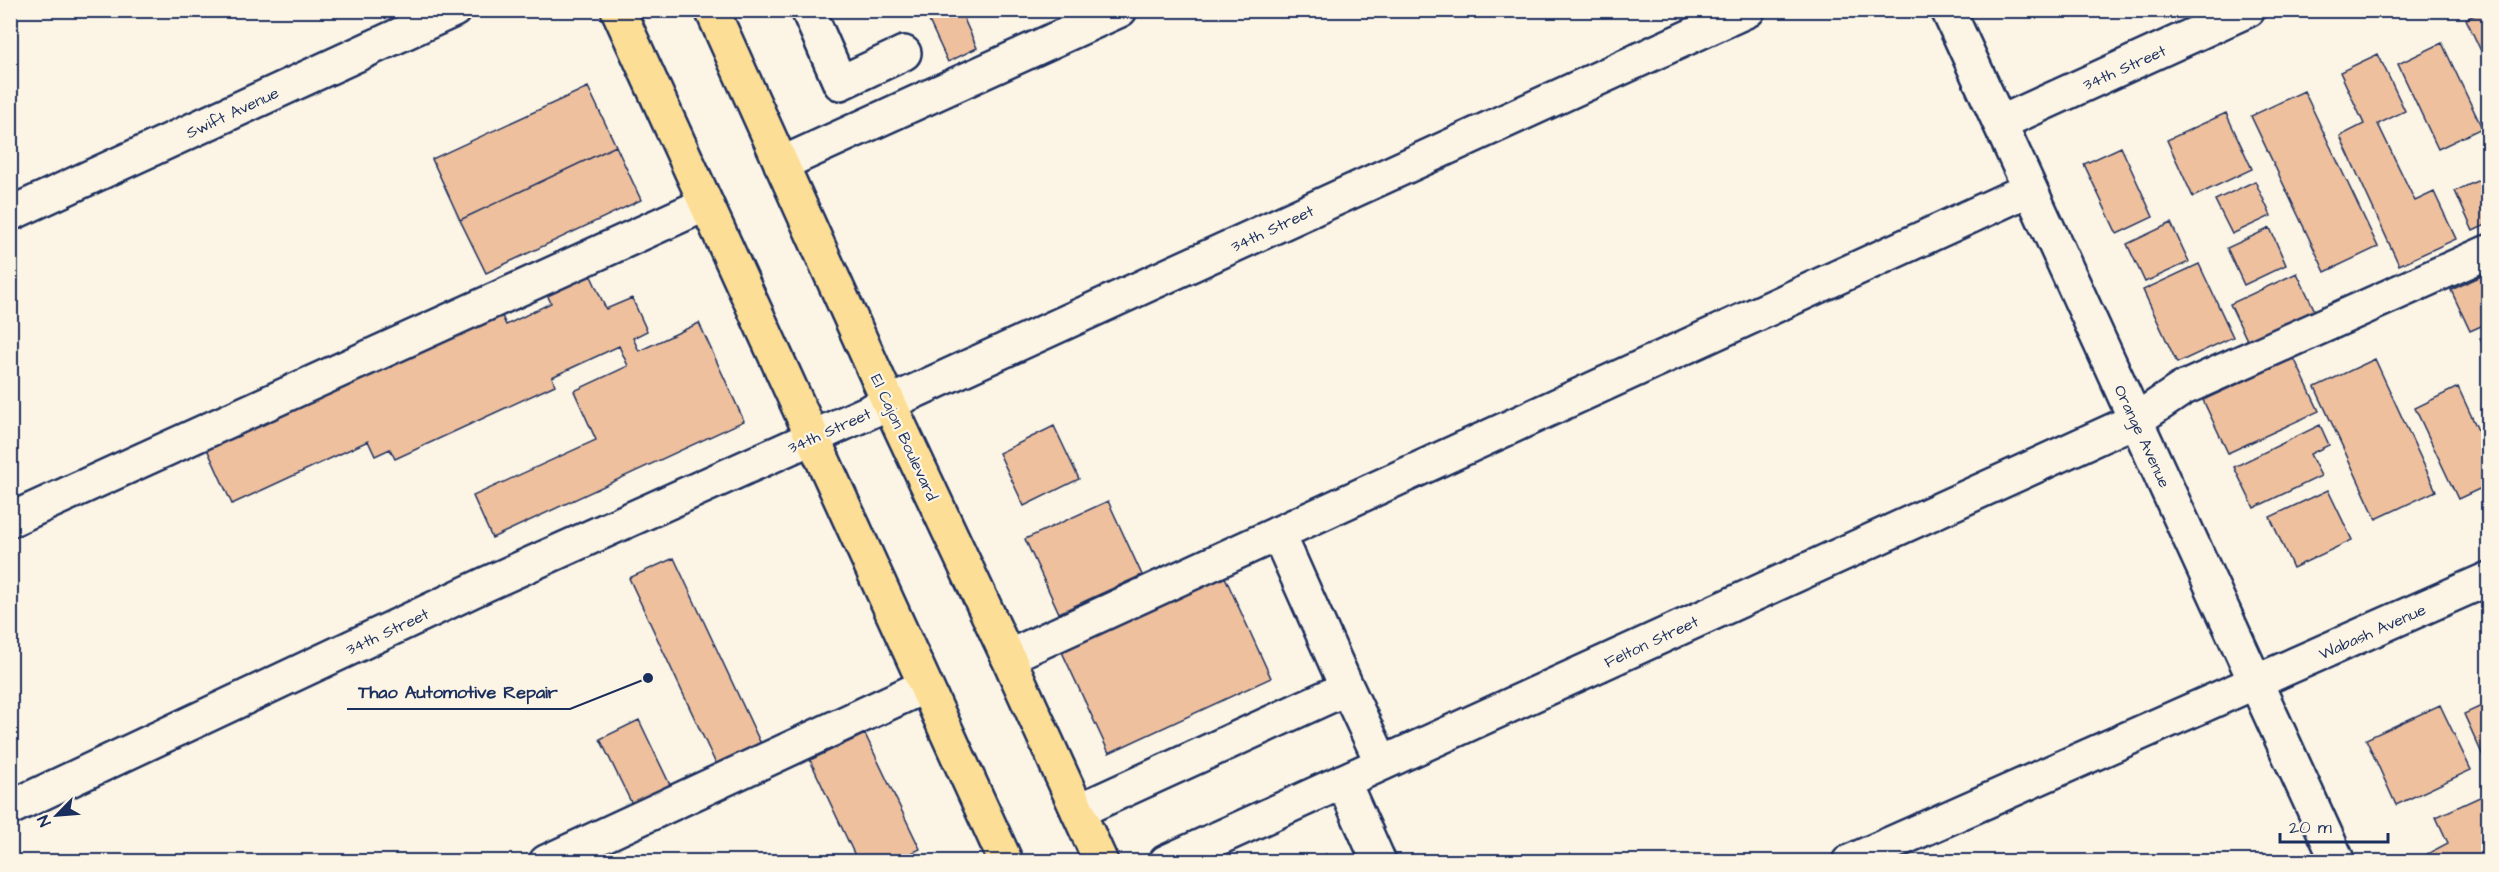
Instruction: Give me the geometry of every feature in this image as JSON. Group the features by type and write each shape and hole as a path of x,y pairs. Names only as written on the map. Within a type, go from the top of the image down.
{"main road":[{"path":"618,10 1006,861"},
{"name":"El Cajon Boulevard","path":"712,10 889,403 1101,861"}],"street":[{"name":"Swift Avenue","path":"10,214 454,10"},
{"path":"808,10 840,83 904,53"},
{"path":"781,164 1120,10"},
{"name":"34th Street","path":"10,808 484,585 889,403 1748,10"},
{"name":"Orange Avenue","path":"1948,10 2338,861"},
{"name":"34th Street","path":"2000,123 2248,10"},
{"path":"1008,657 2030,189"},
{"path":"10,519 706,204"},
{"name":"Felton Street","path":"1180,858 1382,763 2136,420 2182,389 2488,252"},
{"path":"1278,533 1382,763"},
{"name":"Wabash Avenue","path":"1849,861 2488,579"},
{"path":"546,861 926,686"},
{"path":"1078,811 1347,688"},
{"path":"1343,781 1379,861"}],"building":[{"path":"924,10 960,10 977,48 948,62"},
{"path":"2488,10 2488,66 2466,19"},
{"path":"2442,43 2482,128 2438,149 2398,64"},
{"path":"2378,54 2405,111 2378,124 2415,201 2434,192 2456,239 2399,265 2340,136 2364,124 2340,72"},
{"path":"588,87 616,146 460,220 432,159"},
{"path":"2304,91 2378,247 2325,272 2251,116"},
{"path":"2226,113 2252,169 2193,197 2167,140"},
{"path":"616,146 641,200 486,273 460,220"},
{"path":"2121,147 2153,217 2117,234 2084,164"},
{"path":"2488,176 2488,224 2473,231 2455,191"},
{"path":"2255,181 2271,216 2232,234 2215,200"},
{"path":"2171,223 2189,262 2145,282 2127,244"},
{"path":"2270,228 2286,265 2244,285 2227,248"},
{"path":"2199,264 2233,337 2177,363 2143,290"},
{"path":"586,265 606,309 632,298 647,331 633,338 639,351 699,323 744,421 492,538 473,496 596,440 574,391 628,366 619,346 552,377 555,385 395,459 390,449 375,456 368,441 232,504 203,440 497,305 506,325 551,303 542,284"},
{"path":"2297,273 2315,311 2248,342 2230,304"},
{"path":"2488,273 2488,323 2470,331 2451,290"},
{"path":"2488,334 2488,357 2480,338"},
{"path":"2294,358 2319,411 2228,453 2203,400"},
{"path":"2375,359 2436,491 2376,519 2315,387"},
{"path":"2458,387 2488,452 2488,485 2458,499 2415,408"},
{"path":"2320,425 2329,445 2310,454 2321,476 2254,508 2234,467"},
{"path":"1054,426 1079,479 1024,506 999,453"},
{"path":"2328,490 2352,540 2293,568 2270,517"},
{"path":"1108,501 1142,575 1059,613 1025,539"},
{"path":"674,558 761,744 716,764 629,578"},
{"path":"1219,564 1271,678 1109,753 1056,639"},
{"path":"2488,703 2488,767 2464,714"},
{"path":"2440,705 2471,770 2396,805 2366,739"},
{"path":"639,720 670,785 632,804 600,739"},
{"path":"865,734 920,849 894,862 858,862 810,760"},
{"path":"2484,795 2488,805 2488,862 2430,862 2427,854 2448,843 2436,817"},
{"path":"1326,854 1330,862 1311,862"}],"place":[{"name":"Thao Automotive Repair","path":"648,678"}]}
